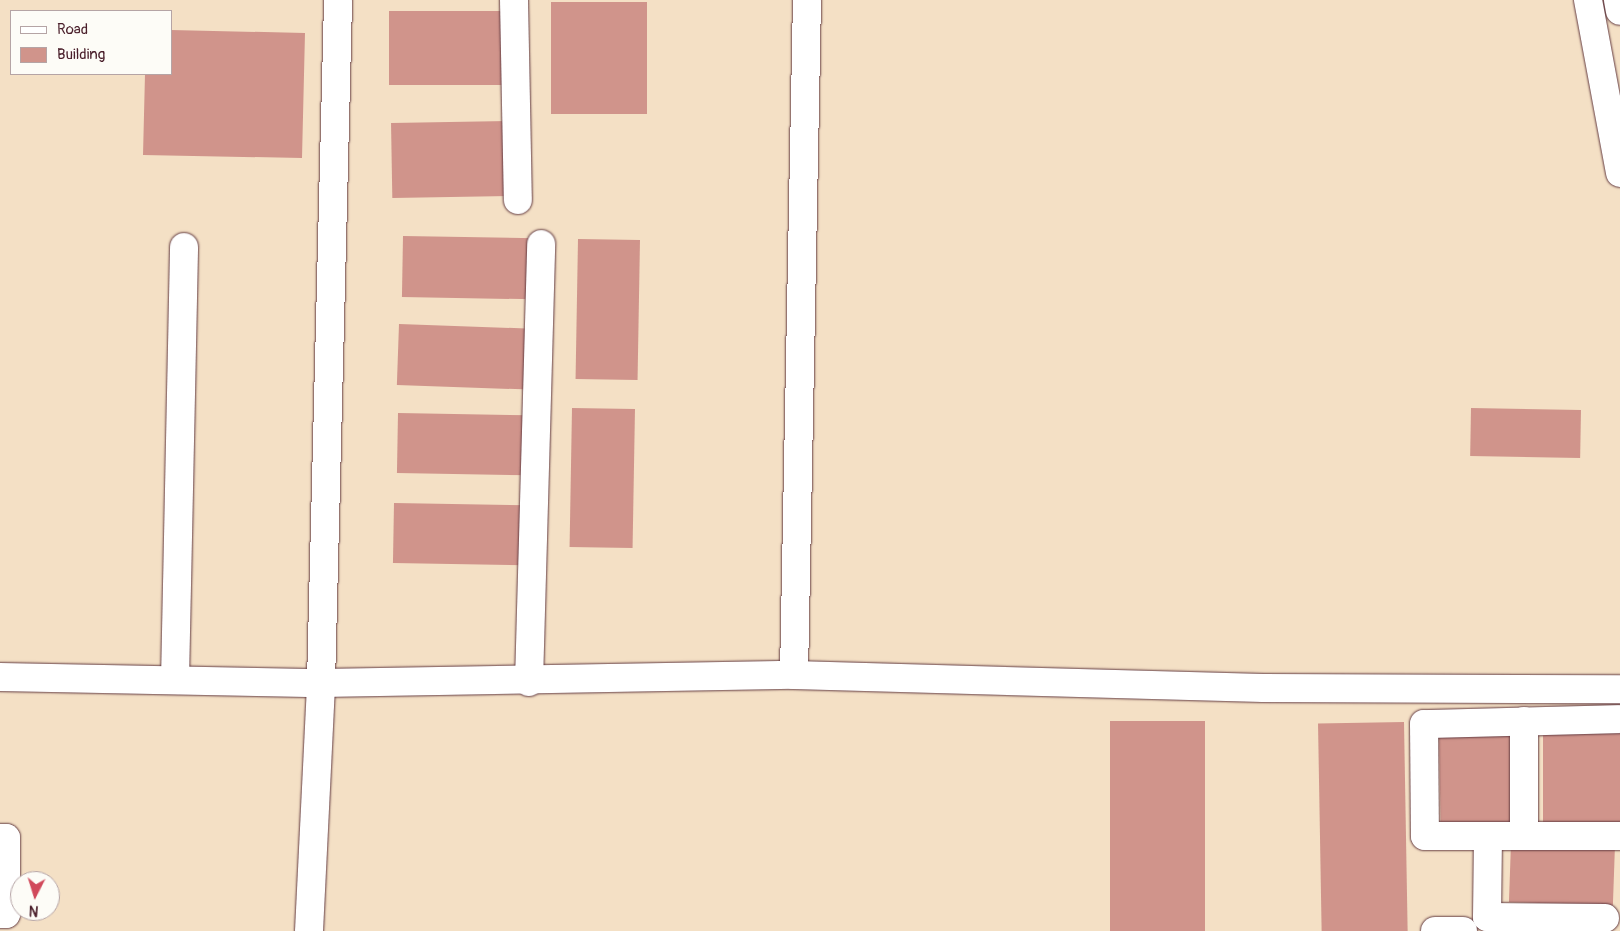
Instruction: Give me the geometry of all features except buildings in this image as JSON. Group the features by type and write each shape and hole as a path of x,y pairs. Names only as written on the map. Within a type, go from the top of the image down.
{"street":[{"path":"309,931 321,683 338,0"},
{"path":"514,0 518,200"},
{"path":"794,675 807,0"},
{"path":"1588,0 1620,173"},
{"path":"1618,0 1620,11"},
{"path":"529,682 541,244"},
{"path":"175,680 184,247"},
{"path":"0,677 321,683 529,682 794,675 1263,688 1620,689"},
{"path":"1619,719 1424,724 1425,836 1620,836"},
{"path":"1524,721 1524,836"},
{"path":"1488,836 1487,917 1605,918"},
{"path":"0,838 6,838 6,914 0,914"},
{"path":"1435,931 1463,931"}]}
